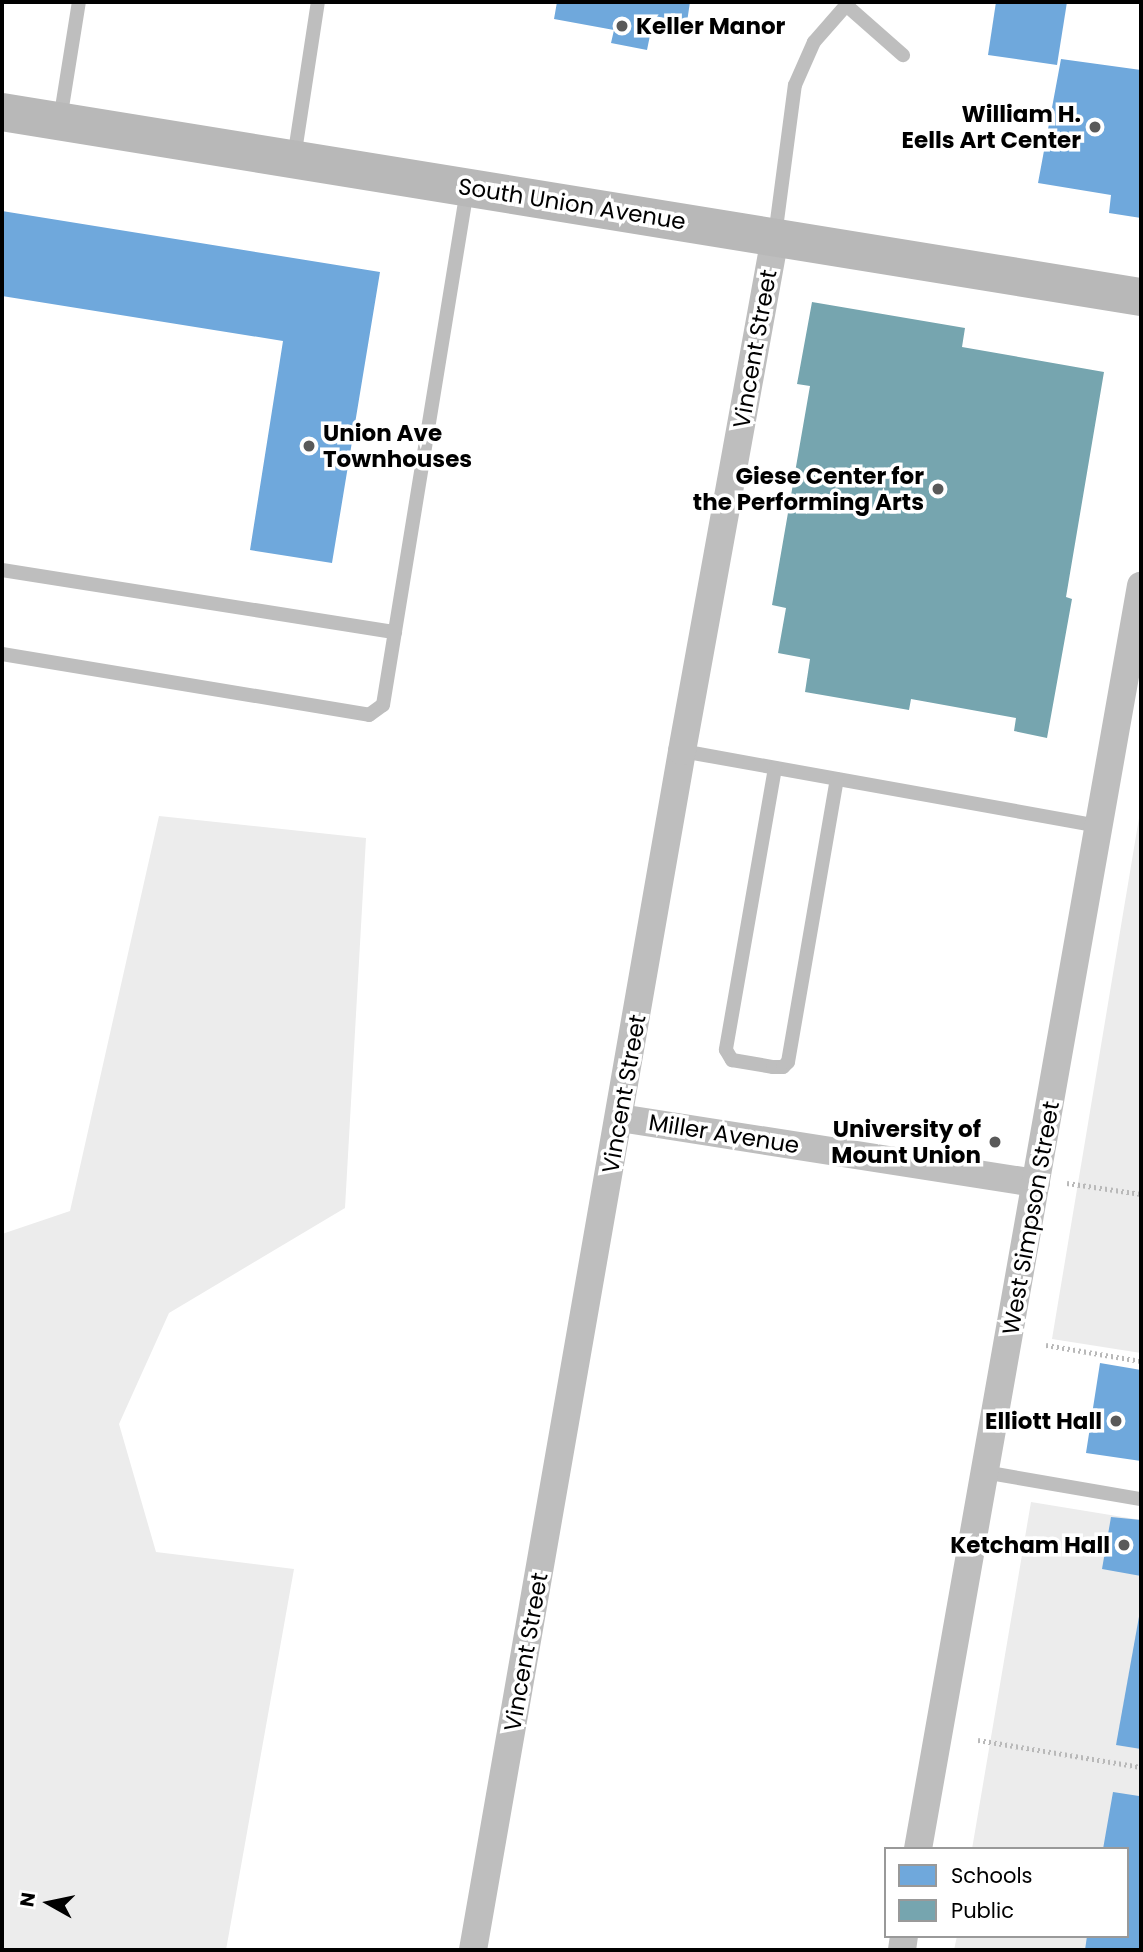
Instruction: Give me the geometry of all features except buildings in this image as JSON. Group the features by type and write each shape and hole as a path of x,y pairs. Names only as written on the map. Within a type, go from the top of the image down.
{"main road":[{"name":"South Union Avenue","path":"2,112 1141,297"}],"street":[{"name":"Vincent Street","path":"473,1950 620,1118 681,751 775,237"},
{"name":"West Simpson Street","path":"918,1847 1141,586"},
{"name":"Miller Avenue","path":"620,1118 1036,1183"}],"lane":[{"path":"60,121 79,2"},
{"path":"294,159 318,2"},
{"path":"775,237 795,85 814,42 847,3 903,55"},
{"path":"2,654 369,715 383,705 467,187"},
{"path":"2,570 396,632"},
{"path":"681,751 1099,826"},
{"path":"775,768 726,1050 732,1060 773,1067 783,1067 788,1062 837,779"},
{"path":"984,1472 1141,1499"}],"path":[{"path":"1067,1183 1141,1194"},
{"path":"1046,1345 1141,1360"},
{"path":"978,1740 1141,1767"}],"shaded area":[{"path":"1141,806 1141,1353 1052,1339"},
{"path":"159,816 366,838 345,1208 169,1313 119,1424 156,1552 294,1569 226,1950 2,1950 2,1234 70,1211"},
{"path":"1031,1502 1141,1520 1141,1950 954,1950 957,1938 1129,1938 1129,1847 972,1847"}],"place":[{"name":"Keller Manor","path":"622,26"},
{"name":"William H. Eells Art Center","path":"1095,127"},
{"name":"Union Ave Townhouses","path":"309,446"},
{"name":"Giese Center for the Performing Arts","path":"938,489"},
{"name":"University of Mount Union","path":"995,1142"},
{"name":"Elliott Hall","path":"1116,1421"},
{"name":"Ketcham Hall","path":"1124,1545"}]}
